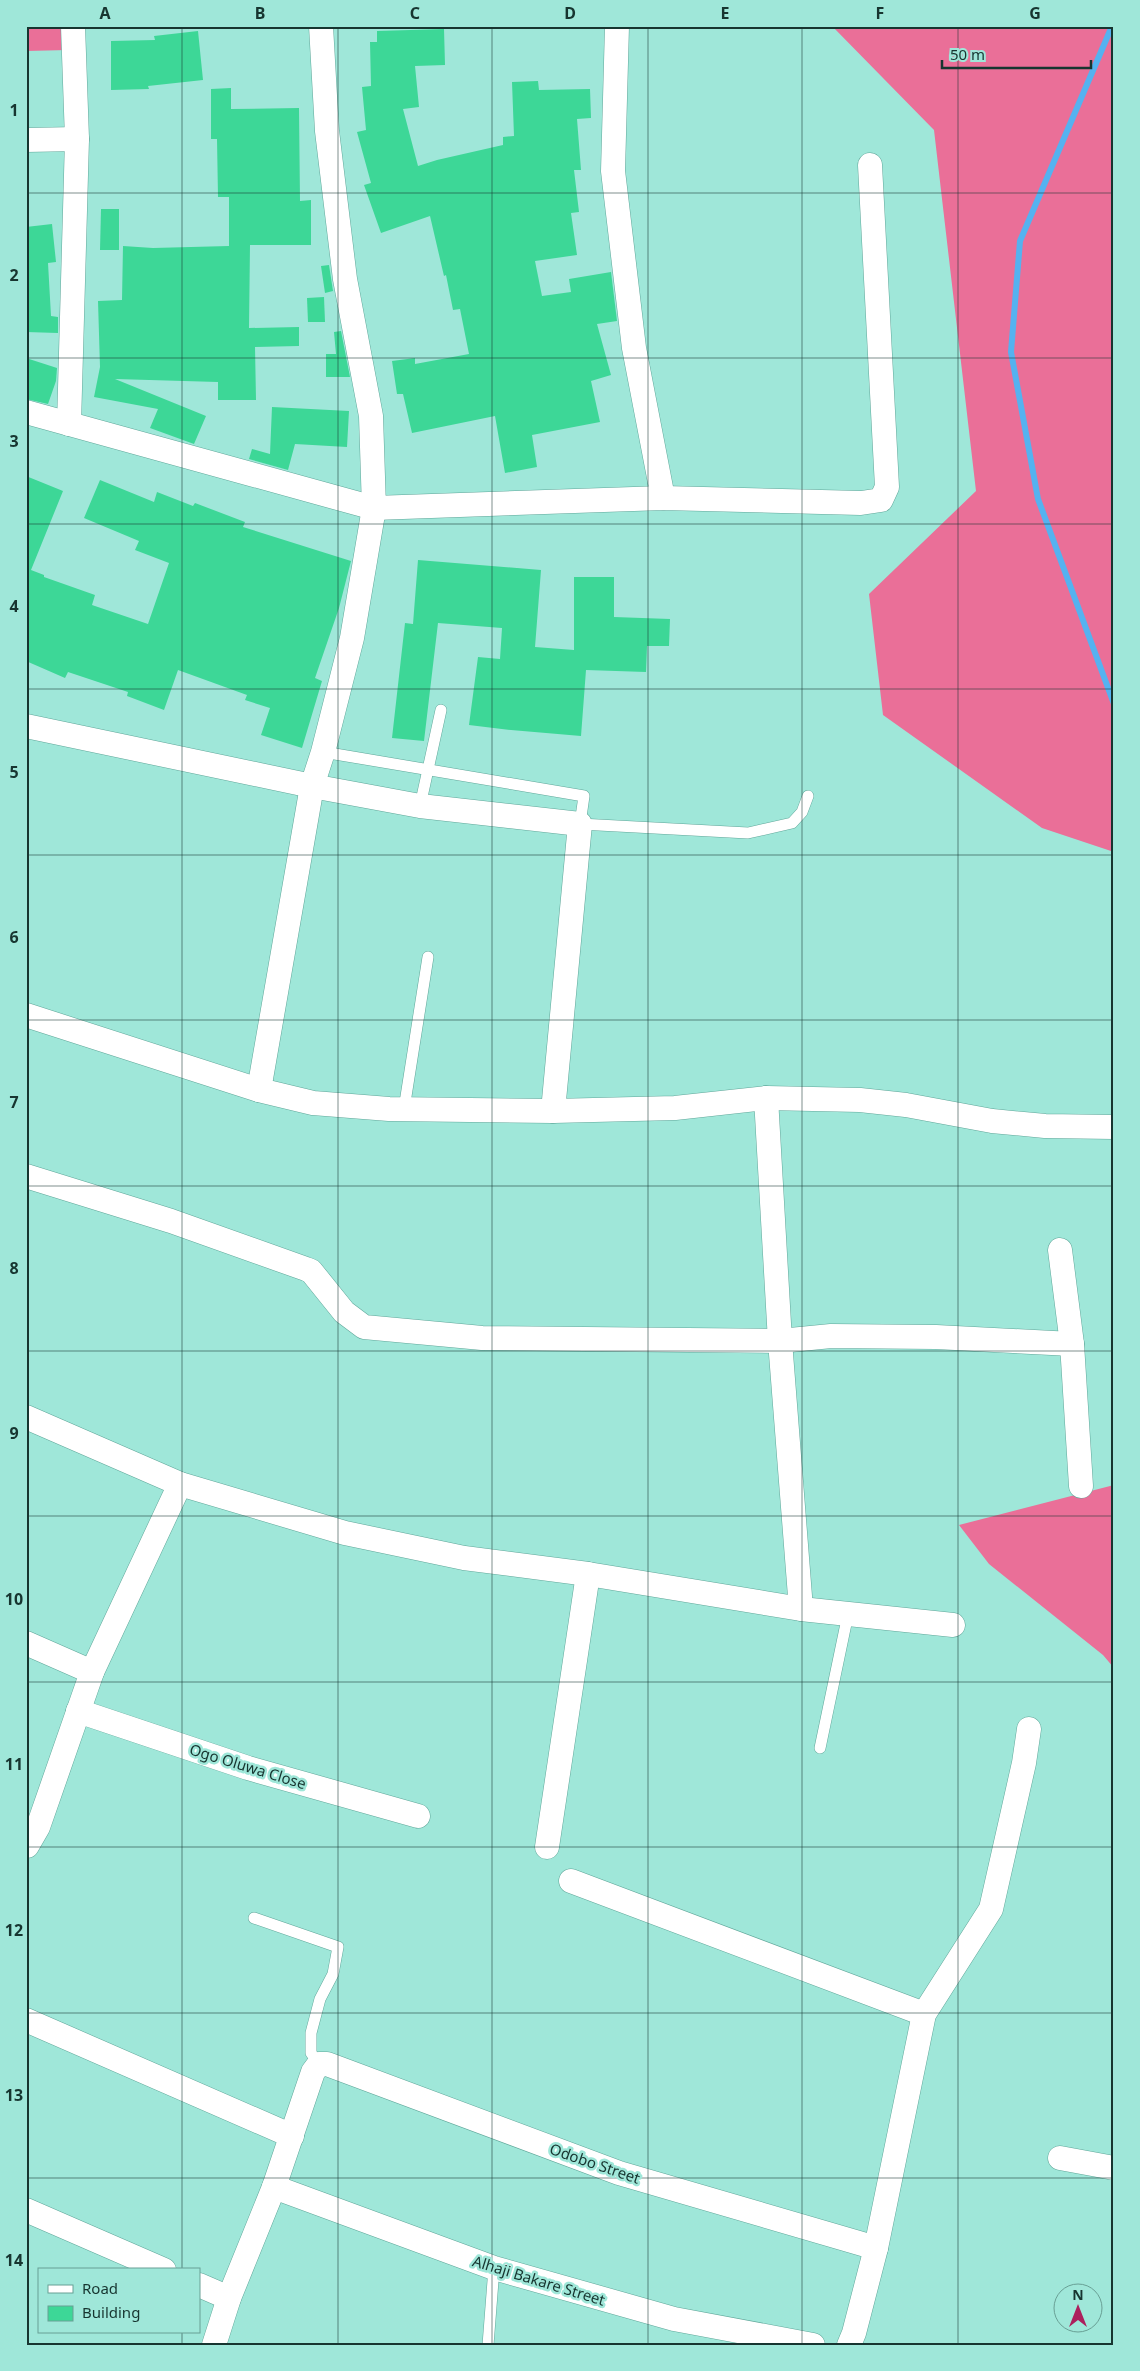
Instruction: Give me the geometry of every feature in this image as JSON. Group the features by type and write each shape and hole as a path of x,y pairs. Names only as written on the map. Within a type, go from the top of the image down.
{"street":[{"path":"69,424 77,139 73,26"},
{"path":"259,1090 312,786 323,752 352,638 374,508 371,416 346,279 327,131 321,26"},
{"path":"617,26 614,170 634,348 663,498"},
{"path":"26,140 77,139"},
{"path":"26,412 374,508 663,498 861,503 881,500 887,487 870,165"},
{"path":"26,726 312,786 420,806 580,824 553,1111"},
{"path":"26,1015 259,1090 313,1103 404,1109 553,1111 675,1108 766,1098 860,1100 906,1105 992,1121 1045,1126 1114,1127"},
{"path":"766,1098 780,1341 801,1609"},
{"path":"26,1176 171,1220 311,1270 344,1312 364,1327 482,1338 780,1341 831,1336 936,1337 1072,1344"},
{"path":"1060,1250 1072,1344 1081,1486"},
{"path":"26,1417 180,1484 346,1533 464,1558 588,1574 801,1609 953,1625"},
{"path":"30,1831 92,1672 180,1484"},
{"path":"547,1847 588,1574"},
{"path":"26,1643 92,1672"},
{"name":"Ogo Oluwa Close","path":"78,1710 248,1768 418,1816"},
{"path":"851,2339 876,2248 924,2014 991,1909 1018,1790 1029,1729"},
{"path":"571,1881 924,2014"},
{"path":"26,2020 292,2136"},
{"path":"214,2345 229,2298 274,2187 313,2072 319,2064"},
{"name":"Odobo Street","path":"319,2064 327,2064 619,2173 876,2248"},
{"path":"1060,2158 1114,2168"},
{"name":"Alhaji Bakare Street","path":"274,2187 494,2268 674,2319 813,2345"},
{"path":"26,2210 159,2268"},
{"path":"200,2285 229,2298"}],"lane":[{"path":"420,806 441,710"},
{"path":"323,752 584,796 580,824 748,833 792,823 802,812 808,796"},
{"path":"404,1109 428,958"},
{"path":"820,1748 848,1614"},
{"path":"254,1918 338,1947 333,1974 320,1999 311,2033 311,2053 319,2064"},
{"path":"488,2345 494,2268"}],"shaded area":[{"path":"26,26 70,26 68,50 26,51"},
{"path":"832,26 1114,26 1114,852 1042,828 883,715 869,594 976,491 934,130"},
{"path":"1114,1485 1114,1668 1103,1655 989,1564 959,1525"}],"building":[{"path":"444,29 445,65 415,66 419,107 403,109 418,166 503,145 503,137 514,136 512,82 538,81 539,90 590,89 591,118 577,119 581,170 574,170 579,212 571,213 577,255 535,261 542,296 571,292 569,279 611,272 617,321 597,324 611,375 591,381 600,422 532,435 537,467 505,473 495,416 412,433 403,394 397,394 392,361 415,358 415,364 469,354 460,309 453,310 446,275 444,276 430,216 381,233 364,185 371,183 357,132 366,130 362,87 371,86 370,42 377,42 377,31"},
{"path":"198,31 203,80 148,86 149,89 111,90 111,41 155,40 154,36"},
{"path":"231,88 231,109 299,108 300,201 311,200 311,245 250,245 249,328 299,327 299,346 255,347 256,400 218,400 218,382 115,379 206,416 194,444 150,428 158,409 94,397 100,367 98,301 122,300 123,246 153,248 229,246 229,197 218,197 217,139 211,139 211,89"},
{"path":"101,209 119,209 119,250 100,250"},
{"path":"52,224 56,262 48,263 51,316 58,317 58,333 26,332 26,227"},
{"path":"329,265 333,291 325,293 321,266"},
{"path":"324,297 325,322 308,322 307,298"},
{"path":"341,331 350,377 326,377 326,354 336,354 334,332"},
{"path":"26,358 57,368 56,381 48,404 26,399"},
{"path":"272,407 349,411 347,447 295,444 288,470 249,459 252,449 270,454"},
{"path":"26,476 63,491 31,570 44,575 44,577 95,595 92,605 148,624 169,563 135,550 139,541 84,518 100,480 154,502 157,492 193,506 195,503 245,522 243,527 351,561 339,608 315,678 322,681 302,748 261,735 270,708 245,700 247,695 178,670 164,710 127,696 128,692 68,672 65,678 26,661"},
{"path":"418,560 541,570 535,647 574,650 574,577 614,577 614,617 670,619 669,646 647,646 646,672 586,670 581,736 511,730 469,725 478,657 500,659 502,628 438,623 424,741 392,738 405,623 413,624"}],"waterway":[{"path":"1112,26 1020,241 1011,352 1038,499 1114,704"}]}
